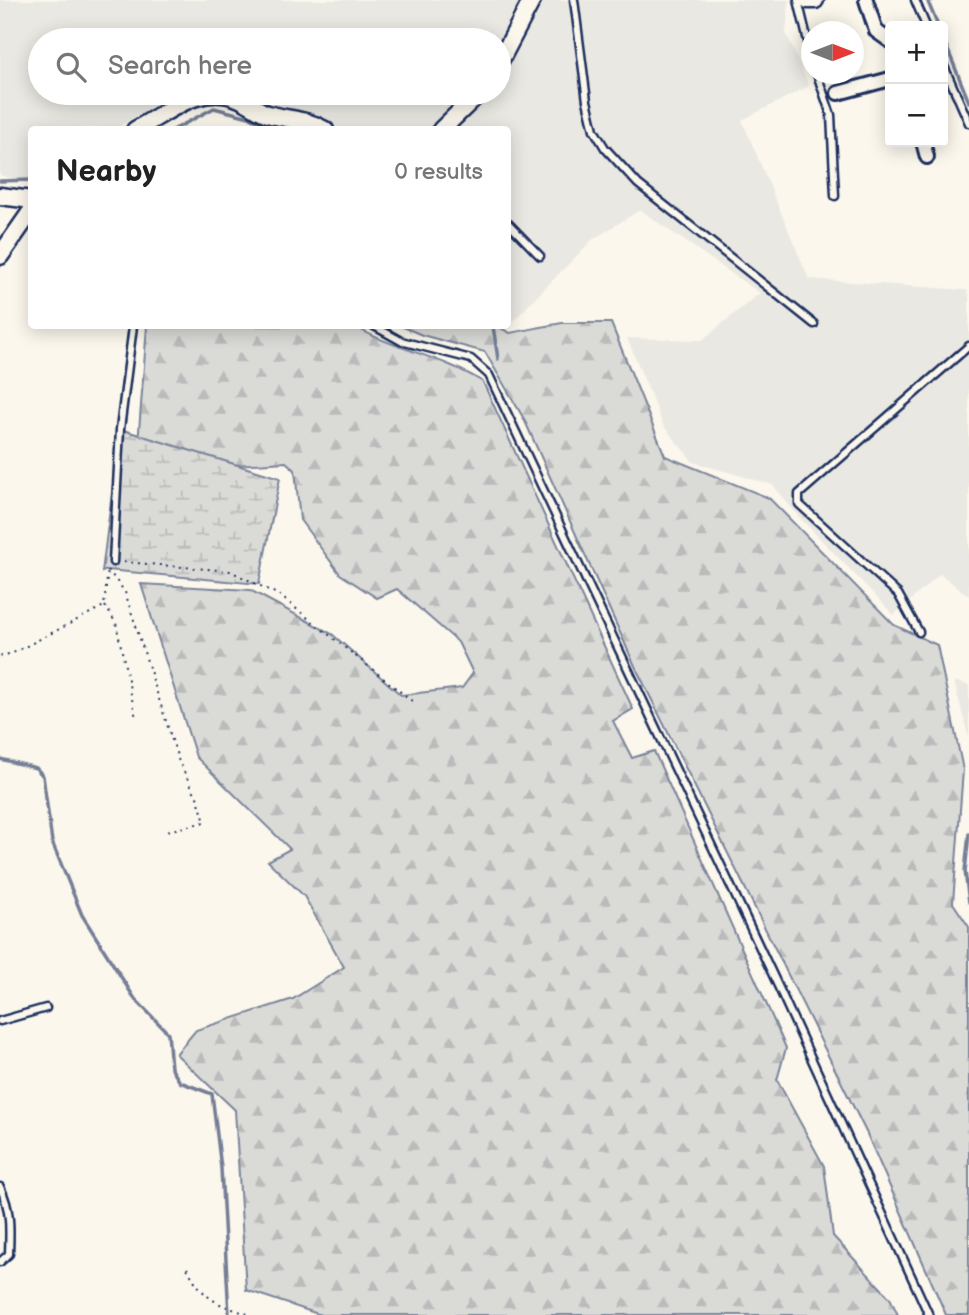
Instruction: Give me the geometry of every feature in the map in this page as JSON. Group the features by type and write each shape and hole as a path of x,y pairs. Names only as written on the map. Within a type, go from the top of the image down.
{"street":[{"path":"511,41 532,0"},
{"path":"808,0 815,0"},
{"path":"866,0 876,31 885,37"},
{"path":"838,93 885,80"},
{"path":"142,126 177,105"},
{"path":"250,105 261,112 284,119 311,121 319,126"},
{"path":"444,126 466,105"},
{"path":"924,147 927,157"},
{"path":"0,196 28,200"},
{"path":"0,256 28,216"}],"lane":[{"path":"573,0 587,101 594,130 605,148 638,184 814,324"},
{"path":"798,0 803,21"},
{"path":"915,0 924,21"},
{"path":"948,75 969,123"},
{"path":"820,84 831,114 835,196"},
{"path":"511,226 540,256"},
{"path":"113,562 120,429 133,329"},
{"path":"379,329 401,341 471,359 489,375 779,988 929,1315"},
{"path":"919,632 898,594 799,504 799,494 969,346"},
{"path":"0,1021 46,1008"},
{"path":"0,1187 7,1201 10,1221 9,1254 0,1262"}],"path":[{"path":"136,718 116,623 104,606 107,570 113,562 230,571 279,595 412,701"},
{"path":"107,570 125,592 179,761 198,799 205,822 167,831"},
{"path":"0,656 13,653 104,606"},
{"path":"187,1268 201,1293 225,1307 251,1315"}],"shaded area":[{"path":"0,0 789,0 786,33 801,68 801,84 809,86 742,120 809,279 966,290 969,293 969,596 940,574 894,615 798,516 773,485 693,462 663,425 627,338 702,340 760,293 640,210 592,240 511,323 511,126 265,126 272,105 511,105 511,28 28,28 28,105 154,105 120,126 28,126 28,184 0,175"},
{"path":"954,681 969,685 969,737 968,735"}],"green space":[{"path":"562,323 611,323 665,456 769,498 894,625 937,645 963,770 953,903 969,927 969,1315 946,1315 867,1134 635,666 524,419 485,352 408,329 503,329 510,333"},
{"path":"147,329 360,329 483,382 633,709 613,721 632,758 654,751 786,1048 777,1080 824,1166 833,1236 890,1298 898,1315 321,1315 246,1290 235,1110 176,1054 196,1030 293,999 344,967 304,896 268,861 290,849 196,757 141,584 250,590 332,634 401,695 462,688 473,673 458,642 397,589 377,598 340,574 300,520 295,470 286,462 136,471"},
{"path":"120,429 280,478 259,584 107,570 102,572"}],"waterway":[{"path":"933,0 928,2 936,21"},
{"path":"948,50 969,102"},
{"path":"180,126 214,108 249,117 266,126"},
{"path":"0,181 28,180"},
{"path":"493,329 498,359"},
{"path":"0,759 36,768 43,776 52,842 82,915 135,999 168,1033 171,1068 180,1082 212,1094 221,1168 229,1315"},
{"path":"969,834 965,871 969,902"}]}
